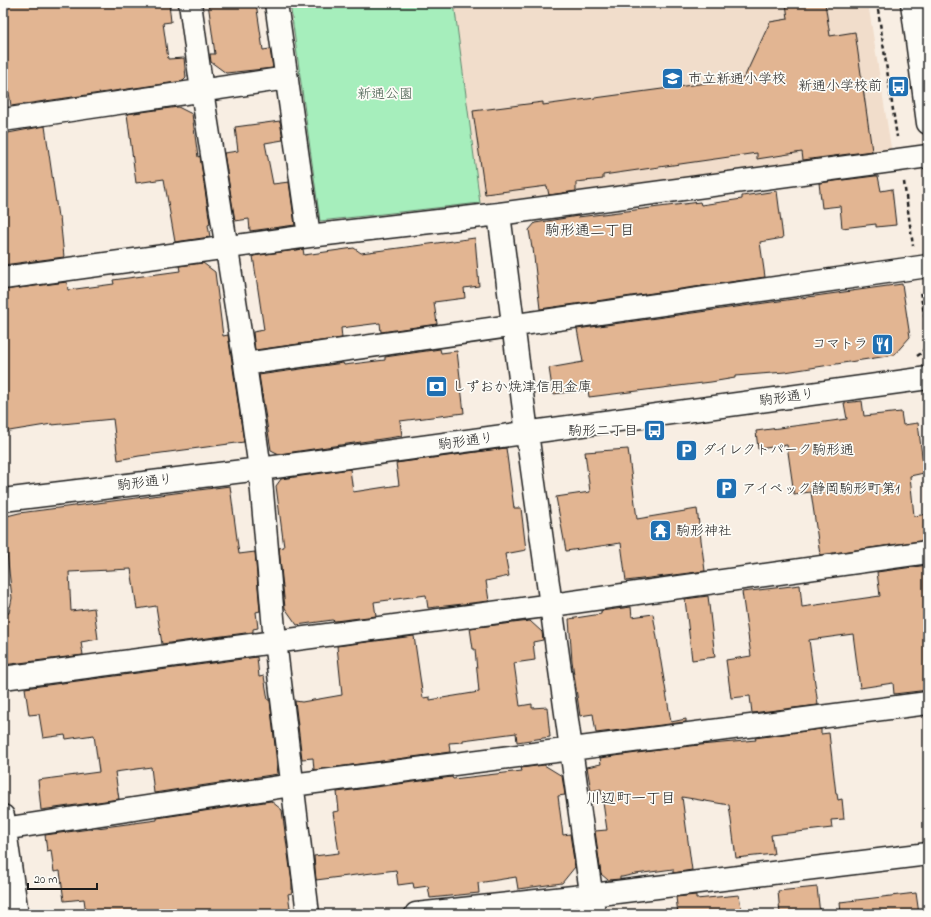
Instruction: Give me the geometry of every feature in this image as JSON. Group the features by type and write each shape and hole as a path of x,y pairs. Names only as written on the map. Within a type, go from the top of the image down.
{"street":[{"path":"190,3 202,91 246,364 260,470 275,641 308,914"},
{"path":"276,3 309,236"},
{"path":"918,12 928,123"},
{"path":"3,120 287,78"},
{"path":"3,278 309,236 498,214 928,156"},
{"path":"498,214 593,904"},
{"path":"246,364 928,266"},
{"name":"駒形通り","path":"3,500 260,470 928,378"},
{"path":"3,678 552,605 928,552"},
{"path":"17,914 4,825 292,785 928,703"},
{"path":"416,914 593,904 928,854"}],"shaded area":[{"name":"市立新通小学校","path":"454,3 868,3 892,154 480,203"}],"green space":[{"name":"新通公園","path":"290,3 454,3 480,203 320,221"}],"building":[{"path":"3,3 169,3 171,22 163,23 168,59 184,58 186,78 183,81 11,106 3,50"},
{"path":"208,3 256,3 263,50 270,49 273,68 226,73 211,62 210,54 215,54"},
{"path":"786,3 825,3 830,36 855,32 872,151 803,160 802,152 757,159 757,153 603,175 603,179 576,182 576,191 549,195 547,186 485,194 473,111 543,102 543,105 744,78 770,22 788,19"},
{"path":"178,107 192,114 210,224 208,225 210,237 175,242 164,179 136,183 127,114"},
{"path":"280,121 283,140 265,143 273,184 289,182 295,225 250,231 249,219 235,221 224,153 238,151 235,127"},
{"path":"45,126 58,217 60,217 64,257 3,265 3,134"},
{"path":"878,176 881,191 892,189 896,225 876,227 876,224 842,228 840,206 822,208 819,183"},
{"path":"777,191 783,238 760,242 765,277 540,309 533,248 529,230 535,223 578,216 700,202 701,205 742,199 742,196"},
{"path":"475,238 479,286 464,288 465,298 434,302 437,324 381,332 380,323 341,328 342,338 255,350 253,332 264,330 253,256 303,249 304,255 354,248 361,253"},
{"path":"203,263 215,272 223,336 228,335 244,442 118,460 113,419 52,424 3,432 3,290 67,282 68,290 114,284 113,280 180,271 179,266"},
{"path":"902,284 910,337 894,355 785,372 735,376 735,378 711,382 589,397 588,390 553,394 549,368 583,362 577,329"},
{"path":"440,349 441,353 457,351 464,413 400,421 402,436 279,454 271,450 259,375 343,363 344,365 385,360 385,357"},
{"path":"862,401 864,416 901,412 903,425 918,423 924,473 910,476 914,516 928,514 928,540 820,555 811,492 794,494 787,445 758,449 756,431 847,419 844,403"},
{"path":"506,448 514,508 521,508 526,550 505,554 509,576 486,581 489,601 428,608 426,595 374,602 376,616 297,625 285,608 279,548 284,547 276,486 281,479 350,469 353,492 399,485 396,463"},
{"path":"628,449 637,519 697,509 705,571 626,581 621,543 566,551 556,497 590,492 585,452"},
{"path":"230,486 239,554 255,552 260,611 256,612 258,628 253,629 253,632 162,644 156,606 137,609 131,569 69,572 71,611 94,608 98,639 81,642 83,655 3,665 3,614 9,613 12,598 3,517 19,513"},
{"path":"928,565 928,690 894,694 893,683 860,688 853,634 809,640 818,705 752,713 750,696 731,698 726,660 751,656 742,592 800,585 802,607 880,596 877,572"},
{"path":"708,596 715,657 692,660 685,599"},
{"path":"631,607 632,617 653,614 671,722 686,719 686,722 596,733 593,714 580,716 572,661 569,619 601,614 601,611"},
{"path":"530,621 542,632 543,640 533,642 535,660 514,663 520,706 532,704 532,708 547,707 550,737 517,742 516,733 463,740 463,742 449,743 450,752 314,770 313,758 302,759 295,701 302,702 342,695 337,646 414,636 423,698 430,697 430,700 479,692 475,649 473,649 470,628"},
{"path":"257,657 259,677 264,676 268,700 270,700 278,774 154,793 151,767 115,772 119,799 41,810 38,780 99,772 94,735 66,739 65,735 43,738 39,714 29,715 25,688"},
{"path":"821,729 821,734 829,733 836,794 838,800 842,799 844,819 831,820 832,828 771,835 774,854 736,858 729,805 682,797 692,870 673,873 673,869 636,874 620,877 620,879 608,880 601,874 595,831 607,830 601,789 591,791 587,767 601,764 600,758 689,746 756,740 755,738"},
{"path":"544,765 562,776 565,795 558,796 563,835 570,834 575,867 562,883 518,889 516,877 478,883 479,893 430,898 428,886 414,888 413,883 398,885 396,870 316,880 314,856 339,853 333,812 339,811 337,792 452,777 453,779 522,771 521,768"},
{"path":"271,801 282,810 292,883 292,893 288,894 291,914 86,914 84,899 64,901 60,871 54,872 51,850 47,851 45,835 157,820 157,818"},
{"path":"817,887 820,914 780,914 778,891"},
{"path":"916,893 919,914 841,914 840,902"},
{"path":"696,895 696,899 739,895 742,914 678,914 676,897"}],"place":[{"name":"市立新通小学校","path":"672,79"},
{"name":"新通小学校前","path":"898,86"},
{"name":"コマトラ","path":"883,344"},
{"name":"しずおか焼津信用金庫","path":"436,387"},
{"name":"駒形二丁目","path":"654,431"},
{"name":"ダイレクトパーク駒形通","path":"687,450"},
{"name":"アイペック静岡駒形町第1","path":"727,489"},
{"name":"駒形神社","path":"661,531"}],"district":[{"name":"駒形通二丁目","path":"590,231"},
{"name":"川辺町一丁目","path":"631,799"}]}
